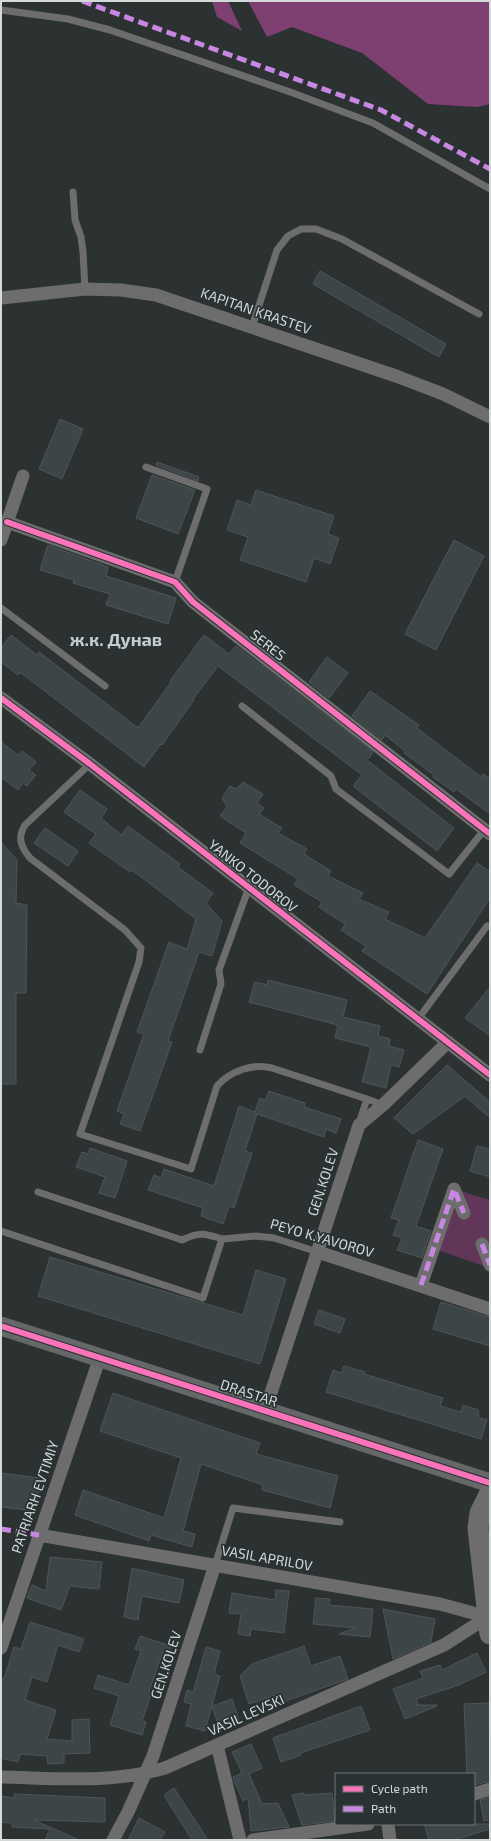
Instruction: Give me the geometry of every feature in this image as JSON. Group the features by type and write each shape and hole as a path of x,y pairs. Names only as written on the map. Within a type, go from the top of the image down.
{"main road":[{"path":"489,1625 478,1528 480,1513 490,1493"}],"street":[{"name":"KAPITAN KRASTEV","path":"1,298 85,289 121,290 156,295 252,326 396,376 443,394 490,417"},
{"path":"1,540 23,476"},
{"name":"SERES","path":"7,522 175,582 193,602 487,832"},
{"name":"YANKO TODOROV","path":"1,698 90,764 490,1075"},
{"path":"358,1125 383,1105 448,1042"},
{"name":"GEN.KOLEV","path":"266,1411 358,1125"},
{"path":"422,1285 454,1189 464,1213"},
{"path":"482,1244 490,1265"},
{"name":"PEYO K.YAVOROV","path":"318,1252 422,1285 490,1309"},
{"name":"DRASTAR","path":"1,1326 490,1483"},
{"name":"PATRIARH EVTIMIY","path":"1,1648 100,1357"},
{"name":"VASIL APRILOV","path":"39,1535 440,1604 489,1625"},
{"name":"GEN.KOLEV","path":"113,1840 146,1774 215,1565"},
{"name":"VASIL LEVSKI","path":"1,1777 122,1778 146,1774 164,1768 217,1745 489,1625"},
{"path":"217,1745 240,1840"},
{"path":"475,1794 490,1789"},
{"path":"253,1840 361,1825"},
{"path":"388,1825 390,1840"}],"lane":[{"path":"1,10 68,19 110,30 293,93 373,123 490,189"},
{"path":"73,192 75,220 81,236 83,252 85,289"},
{"path":"252,326 277,250 288,236 301,229 316,229 342,239 479,314"},
{"path":"146,467 207,489 175,582"},
{"path":"1,608 105,686"},
{"path":"242,706 331,776 336,789 449,874 487,832"},
{"path":"90,764 25,825 21,832 20,839 23,849 30,858 124,930 141,948 139,962 80,1134 190,1169 217,1086 223,1080 252,1066 261,1065 383,1105"},
{"path":"200,1050 221,984 219,970 249,887"},
{"path":"418,1019 486,926"},
{"path":"358,1125 367,1100"},
{"path":"1,1231 203,1298 222,1239 206,1233 195,1234 182,1240 38,1192"},
{"name":"PEYO K.YAVOROV","path":"222,1239 256,1236 274,1238 318,1252"},
{"path":"215,1565 233,1508 340,1522"}],"shaded area":[{"path":"212,1 228,1 242,31 217,17"},
{"path":"248,1 490,1 490,104 477,107 428,104 362,53 292,27 267,37"},
{"path":"454,1189 490,1200 490,1268 434,1249"}],"building":[{"path":"320,271 446,344 439,357 313,284"},
{"path":"60,419 83,429 62,479 39,469"},
{"path":"157,462 199,477 198,481 156,465"},
{"path":"152,475 195,490 178,534 136,518"},
{"path":"256,490 334,516 328,534 339,538 330,564 314,558 306,582 240,560 248,537 227,530 237,500 251,505"},
{"path":"454,540 484,556 436,650 405,634"},
{"path":"48,545 108,567 106,576 176,598 168,624 106,605 110,594 73,583 74,580 40,570"},
{"path":"11,635 37,655 39,652 138,728 204,635 229,654 236,646 373,752 367,760 454,828 437,851 353,786 362,775 218,666 193,699 194,700 162,745 161,744 144,767 20,672 18,675 1,662 1,648"},
{"path":"327,657 348,673 329,698 309,682"},
{"path":"370,691 419,725 417,728 481,777 483,774 490,779 490,814 456,789 454,792 433,777 434,775 404,753 405,751 385,735 382,740 352,716"},
{"path":"1,742 18,755 22,751 36,762 29,770 36,775 27,786 23,783 18,790 1,777"},
{"path":"243,782 263,794 257,803 264,808 259,814 282,828 278,833 307,849 304,854 331,871 328,876 363,893 359,899 389,912 385,919 425,938 477,863 490,872 490,898 427,994 362,951 366,946 341,930 345,924 319,907 322,902 294,885 298,879 240,843 246,833 220,816 227,807 222,798 230,786 236,789"},
{"path":"80,790 107,809 101,818 121,835 128,826 180,864 178,867 213,893 206,903 222,921 212,956 199,952 168,1041 172,1042 140,1131 120,1124 124,1114 117,1111 144,1034 137,1032 169,942 187,949 196,919 132,870 130,872 89,843 96,834 64,812"},
{"path":"45,828 78,851 68,866 34,843"},
{"path":"1,842 17,860 16,903 27,905 26,993 16,993 16,1084 1,1084"},
{"path":"268,980 347,1000 343,1017 380,1026 378,1036 390,1039 389,1046 404,1050 399,1067 391,1065 386,1088 362,1082 371,1047 335,1038 338,1025 249,1002 255,982 267,985"},
{"path":"490,987 490,1036 465,1018"},
{"path":"447,1065 490,1102 490,1118 465,1096 413,1134 394,1118"},
{"path":"269,1091 305,1103 304,1107 341,1119 336,1133 326,1129 324,1137 257,1114 245,1151 252,1153 234,1208 229,1206 223,1224 201,1216 203,1208 148,1190 154,1175 161,1178 164,1169 214,1186 239,1106 255,1112 260,1098 265,1100"},
{"path":"418,1140 443,1149 416,1226 431,1231 422,1258 397,1250 402,1238 393,1235 399,1220 391,1218"},
{"path":"477,1146 490,1149 490,1177 470,1171"},
{"path":"90,1148 127,1161 115,1198 99,1193 105,1177 76,1167 82,1152 88,1154"},
{"path":"50,1257 243,1315 256,1270 286,1279 260,1364 38,1296"},
{"path":"441,1302 490,1317 490,1346 433,1329"},
{"path":"319,1310 345,1319 340,1333 314,1324"},
{"path":"344,1366 365,1372 364,1374 443,1398 440,1406 461,1412 463,1405 478,1410 479,1418 487,1420 481,1439 326,1392 333,1370 341,1373"},
{"path":"113,1393 260,1443 256,1454 338,1476 330,1508 262,1490 263,1485 201,1464 183,1531 195,1534 192,1547 151,1535 149,1541 75,1515 83,1490 164,1518 181,1458 100,1431"},
{"path":"1,1473 40,1478 36,1511 1,1507"},
{"path":"50,1557 102,1562 99,1589 70,1586 61,1610 27,1598 32,1585 46,1591"},
{"path":"132,1568 184,1580 179,1603 142,1596 138,1620 124,1617"},
{"path":"276,1590 289,1591 284,1633 251,1629 250,1636 238,1634 241,1614 229,1613 232,1593 275,1600"},
{"path":"316,1598 330,1599 329,1605 373,1609 370,1637 339,1634 355,1628 313,1624"},
{"path":"383,1609 435,1619 431,1642 393,1659"},
{"path":"30,1622 84,1639 79,1652 58,1645 47,1682 32,1677 25,1700 56,1710 47,1739 72,1741 72,1720 89,1719 90,1753 64,1754 64,1763 48,1764 47,1756 20,1754 18,1762 1,1758 1,1678 4,1679 14,1647 21,1649"},
{"path":"140,1636 171,1646 167,1659 161,1657 149,1691 152,1692 142,1721 146,1722 142,1735 110,1725 119,1696 94,1688 98,1675 129,1685 141,1651 135,1649"},
{"path":"304,1646 311,1666 340,1656 348,1679 283,1702 280,1694 249,1704 240,1676 252,1664"},
{"path":"206,1647 220,1651 214,1674 220,1676 205,1731 186,1726 191,1704 184,1702 187,1690 193,1692"},
{"path":"477,1653 486,1672 459,1685 416,1699 418,1704 416,1705 437,1706 405,1719 393,1689 423,1678 420,1671 440,1665 442,1670"},
{"path":"232,1699 240,1723 220,1730 212,1706"},
{"path":"489,1703 490,1781 475,1785 475,1773 467,1773 464,1704"},
{"path":"361,1706 370,1730 300,1753 301,1755 281,1762 273,1738"},
{"path":"251,1744 262,1768 249,1774 262,1804 278,1803 289,1827 251,1831 248,1798 243,1801 233,1777 242,1773 232,1752"},
{"path":"174,1788 208,1840 192,1840 164,1795"},
{"path":"304,1793 304,1795 332,1793 335,1821 302,1825 292,1795"},
{"path":"14,1794 105,1798 105,1822 34,1820 79,1840 45,1840 50,1829 12,1827 12,1823 1,1822 1,1796 14,1798"},
{"path":"490,1797 490,1820 484,1821 480,1800"},
{"path":"139,1818 165,1832 160,1840 128,1840"},
{"path":"490,1824 490,1829 454,1840 429,1840 424,1825"}],"marked path":[{"path":"82,1 381,110 490,169"},
{"path":"421,1285 454,1189 464,1213"},
{"path":"482,1244 490,1265"},
{"path":"1,1529 39,1535"}],"cycle path":[{"path":"7,522 175,582 193,602 490,834"},
{"path":"1,698 90,764 490,1075"},
{"path":"1,1326 490,1483"}],"district":[{"name":"ж.к. Дунав","path":"116,640"}]}
